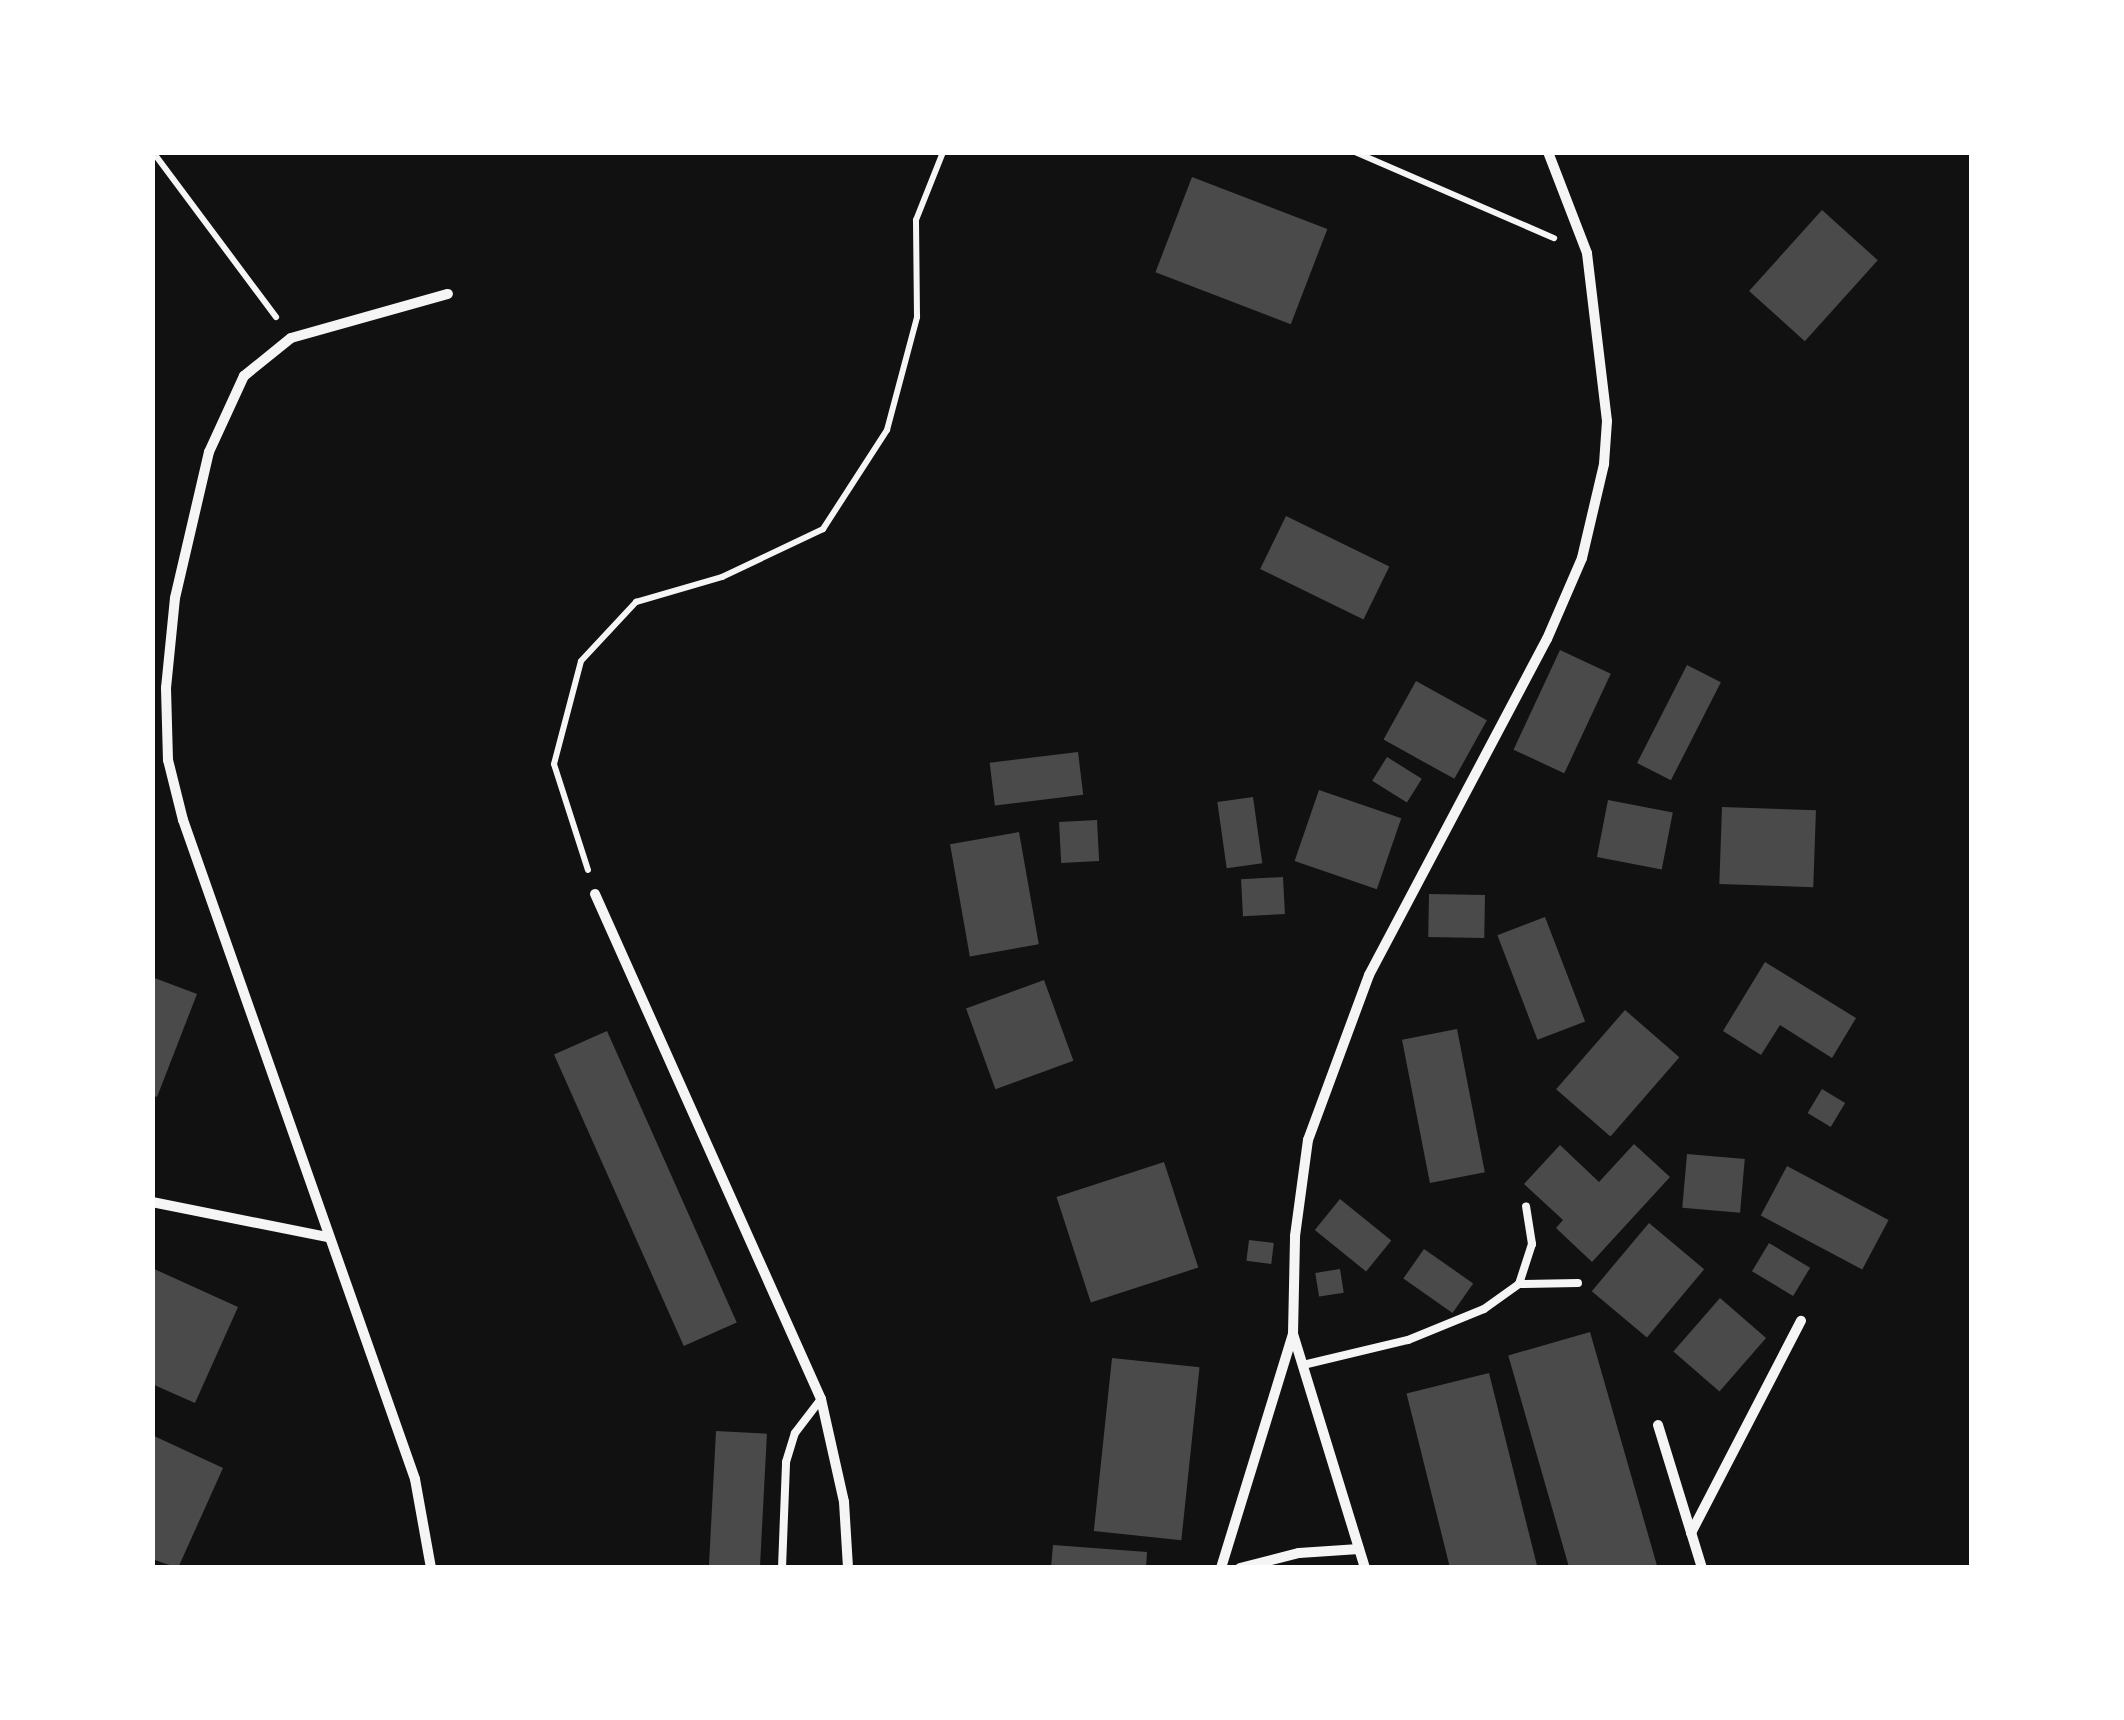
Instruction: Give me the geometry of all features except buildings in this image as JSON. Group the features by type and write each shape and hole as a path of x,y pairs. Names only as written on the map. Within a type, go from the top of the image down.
{"street":[{"path":"1221,1568 1293,1334 1295,1236 1308,1140 1355,1012 1502,730 1582,558 1607,421 1587,253 1548,152"},
{"path":"431,1568 415,1479 327,1237 168,760 166,688 175,598 209,452 244,376 292,338 448,294"},
{"path":"595,894 821,1399 844,1502 848,1568"},
{"path":"152,1202 327,1237"},
{"path":"1691,1534 1801,1321"},
{"path":"1293,1334 1365,1568"},
{"path":"1658,1425 1702,1568"},
{"path":"1240,1568 1299,1553 1359,1549"}],"lane":[{"path":"1519,1284 1532,1244 1526,1206"},
{"path":"1302,1365 1408,1340 1484,1308 1519,1284 1578,1283"},
{"path":"782,1568 786,1462 795,1433 821,1399"}],"path":[{"path":"153,152 292,338"},
{"path":"595,894 554,764 581,661 636,602 722,577 823,528 886,430 916,317 916,220 943,152"},
{"path":"1355,152 1587,253"}]}
